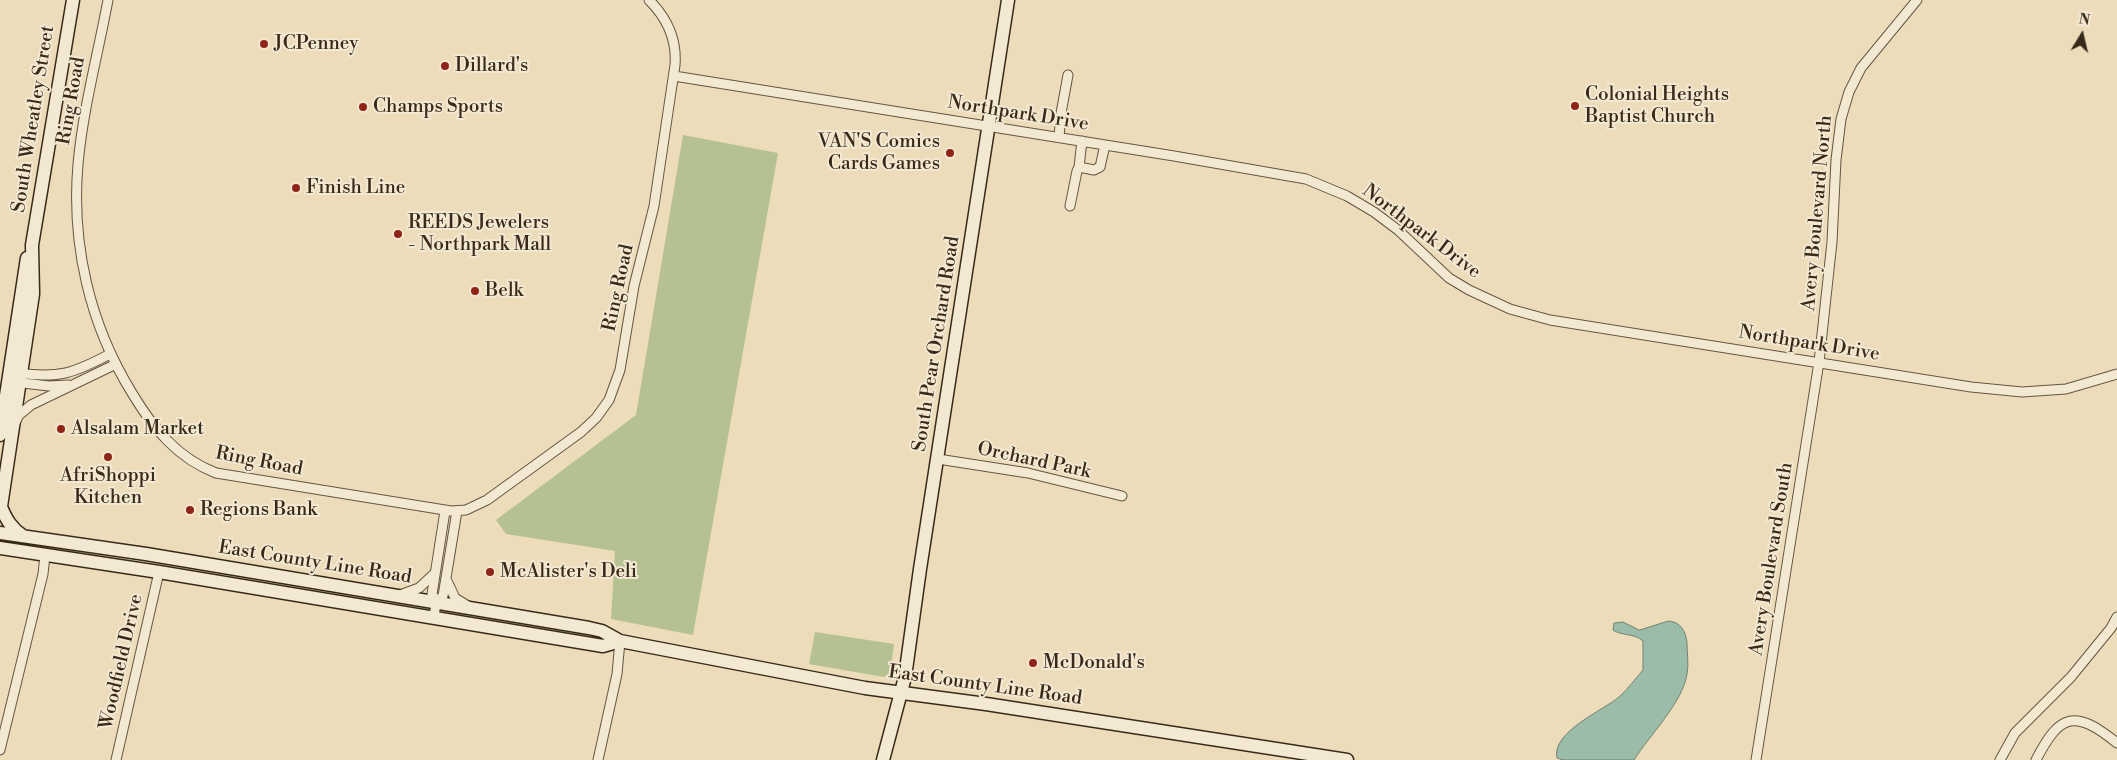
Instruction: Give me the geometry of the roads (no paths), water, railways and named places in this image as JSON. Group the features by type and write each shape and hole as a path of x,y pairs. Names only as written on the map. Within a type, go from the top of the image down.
{"main road":[{"name":"South Wheatley Street","path":"0,510 12,430 14,377 24,273 27,256 32,245 73,0"},
{"name":"South Pear Orchard Road","path":"883,760 905,677 1008,0"},
{"name":"South Wheatley Street","path":"0,435 14,377"},
{"path":"0,510 15,530 25,537"},
{"name":"East County Line Road","path":"0,533 146,554 602,631 620,641 865,688 986,704 1347,760"},
{"name":"East County Line Road","path":"0,548 159,572 603,646 620,641"}],"street":[{"name":"Ring Road","path":"108,0 82,137 78,169 76,205 79,243 86,284 110,354 144,412 161,435 185,456 205,469 233,477 445,511 458,511 480,504 494,495 581,432 596,418 609,400 620,370 638,269 654,206 674,76 676,56 671,33 664,18 649,0"},
{"name":"Avery Boulevard North","path":"1820,362 1832,242 1836,160 1844,109 1849,92 1861,68 1917,0"},
{"path":"1059,138 1068,75"},
{"name":"Northpark Drive","path":"674,76 1288,175 1322,185 1347,196 1374,212 1398,230 1449,278 1488,300 1529,315 1970,387 2022,392 2066,389 2117,374"},
{"path":"1070,206 1076,171 1080,167 1082,141"},
{"path":"1080,167 1094,170 1100,167 1105,145"},
{"path":"14,377 64,374 88,366 110,354"},
{"name":"Avery Boulevard South","path":"1756,760 1820,362"},
{"path":"12,430 20,415 27,408 116,364"},
{"path":"14,377 60,386 83,381"},
{"name":"Orchard Park","path":"938,459 1028,473 1122,496"},
{"path":"434,618 436,602 432,594 445,511"},
{"path":"436,602 443,596 458,511"},
{"path":"0,750 43,574 45,555"},
{"name":"Woodfield Drive","path":"116,760 159,572"},
{"path":"398,596 419,588 435,573"},
{"path":"446,578 452,594 471,608"},
{"path":"2000,760 2015,734 2070,677 2111,628 2117,617"},
{"path":"598,760 617,674 620,641"},
{"path":"2036,760 2056,729 2064,722 2070,720 2081,721 2103,732 2117,743"}],"place":[{"name":"JCPenney","path":"264,44"},
{"name":"Dillard's","path":"445,66"},
{"name":"Colonial Heights Baptist Church","path":"1575,106"},
{"name":"Champs Sports","path":"363,107"},
{"name":"VAN'S Comics Cards Games","path":"950,153"},
{"name":"Finish Line","path":"296,188"},
{"name":"REEDS Jewelers - Northpark Mall","path":"398,234"},
{"name":"Belk","path":"475,291"},
{"name":"Alsalam Market","path":"61,429"},
{"name":"AfriShoppi Kitchen","path":"108,457"},
{"name":"Regions Bank","path":"190,510"},
{"name":"McAlister's Deli","path":"490,572"},
{"name":"McDonald's","path":"1033,663"}]}
